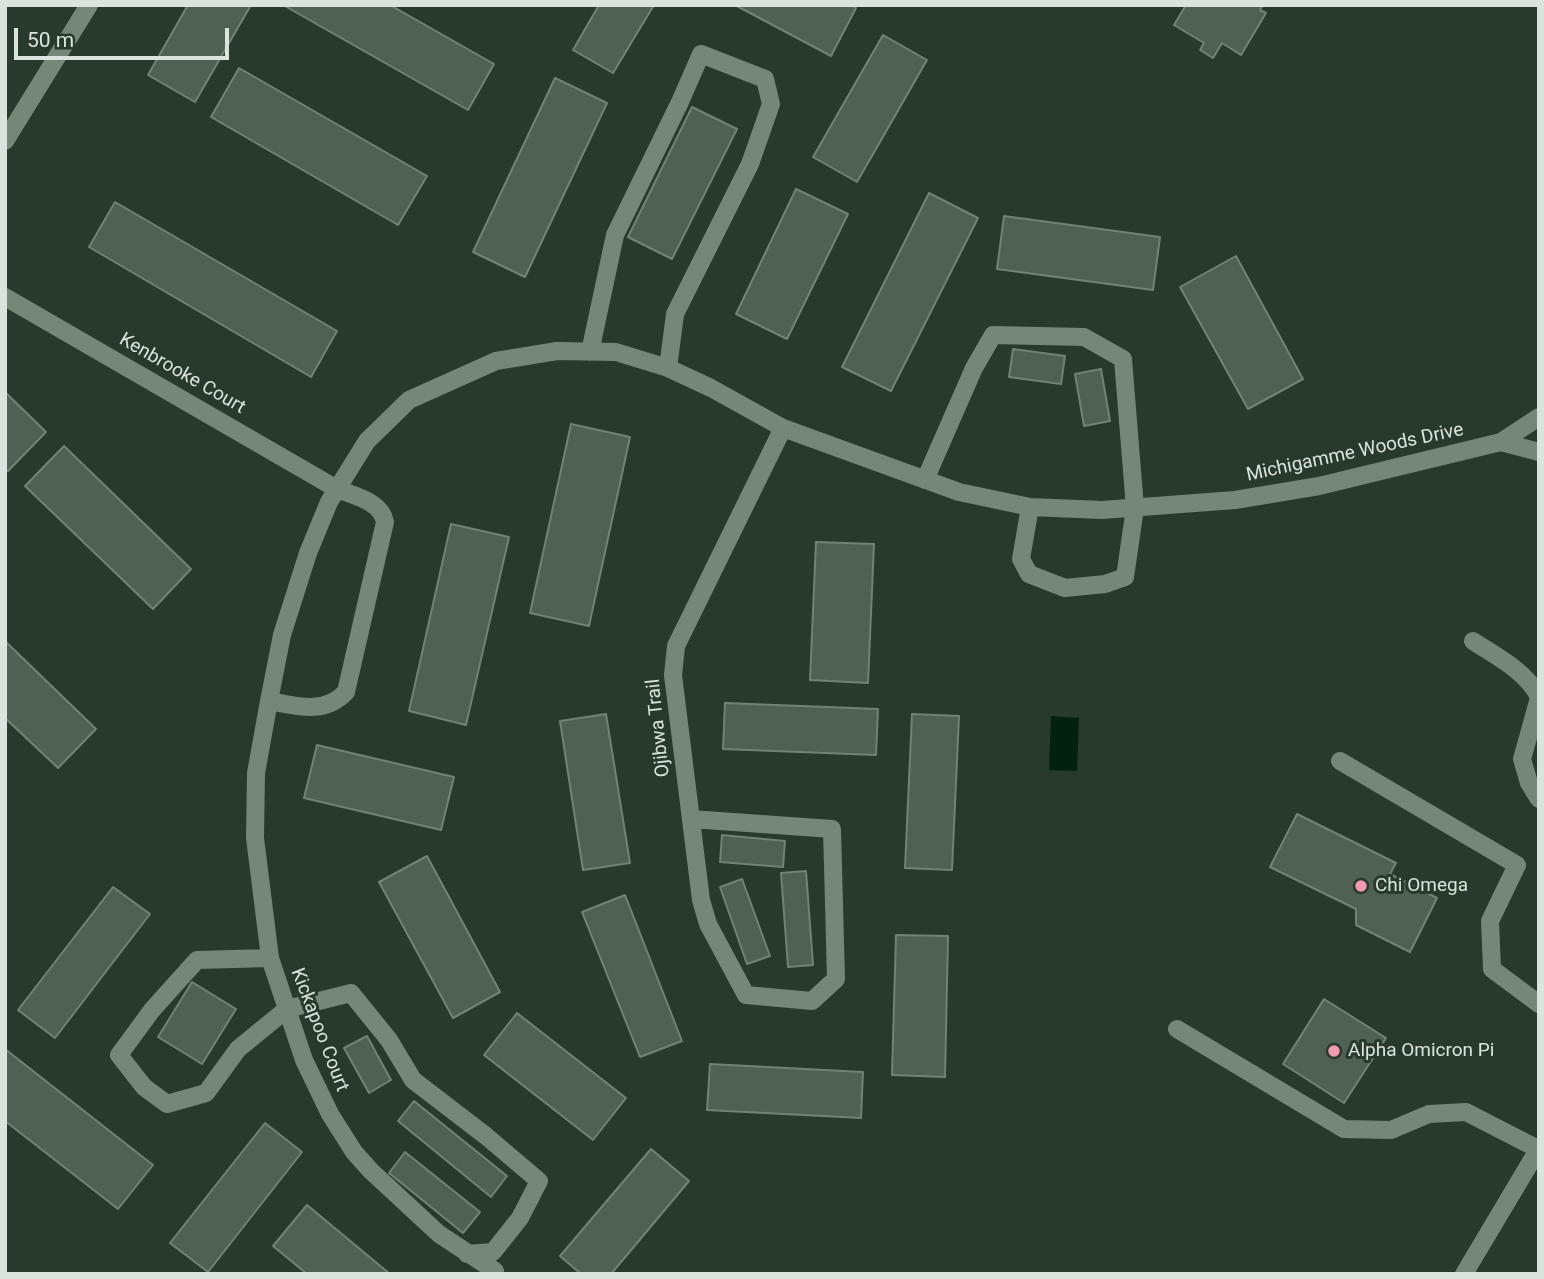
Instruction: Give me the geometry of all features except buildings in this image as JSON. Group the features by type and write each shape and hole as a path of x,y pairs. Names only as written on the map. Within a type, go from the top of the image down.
{"street":[{"path":"5,141 89,5"},
{"path":"590,352 615,235 701,54 765,79 771,104 750,164 675,314 668,368"},
{"name":"Kenbrooke Court","path":"5,297 337,489 378,508 383,514 385,522 346,692 337,701 312,708 269,701"},
{"path":"925,480 974,368 993,335 1084,337 1123,359 1135,508 1125,577 1105,584 1065,588 1029,574 1021,559 1030,507"},
{"name":"Michigamme Woods Drive","path":"256,773 282,635 307,553 329,502 366,441 409,400 496,362 557,351 616,352 668,368 711,388 783,428 959,492 1030,507 1102,510 1135,508 1235,500 1319,486 1501,442 1539,417"},
{"name":"Ojibwa Trail","path":"691,819 832,829 836,979 812,1001 747,995 708,924 701,900 673,675 676,646 783,428"},
{"name":"Michigamme Woods Drive","path":"1501,442 1539,452"},
{"path":"1473,641 1524,675 1534,686 1539,698 1522,759 1529,783 1539,799"},
{"path":"1340,761 1517,865 1490,921 1492,969 1539,1004"},
{"name":"Kickapoo Court","path":"256,773 255,838 270,958 304,1060 330,1114 354,1152 371,1171 439,1234 495,1271"},
{"path":"270,958 197,960 152,1010 119,1055 144,1087 167,1104 206,1093 238,1049 287,1009 351,993 389,1040 413,1080 539,1181 520,1218 493,1252 467,1254"},
{"path":"1177,1029 1345,1129 1391,1130 1429,1114 1466,1112 1539,1148 1464,1274"}],"shaded area":[{"path":"1051,716 1079,718 1077,771 1049,770"}],"place":[{"name":"Chi Omega","path":"1361,886"},
{"name":"Alpha Omicron Pi","path":"1334,1051"}]}
